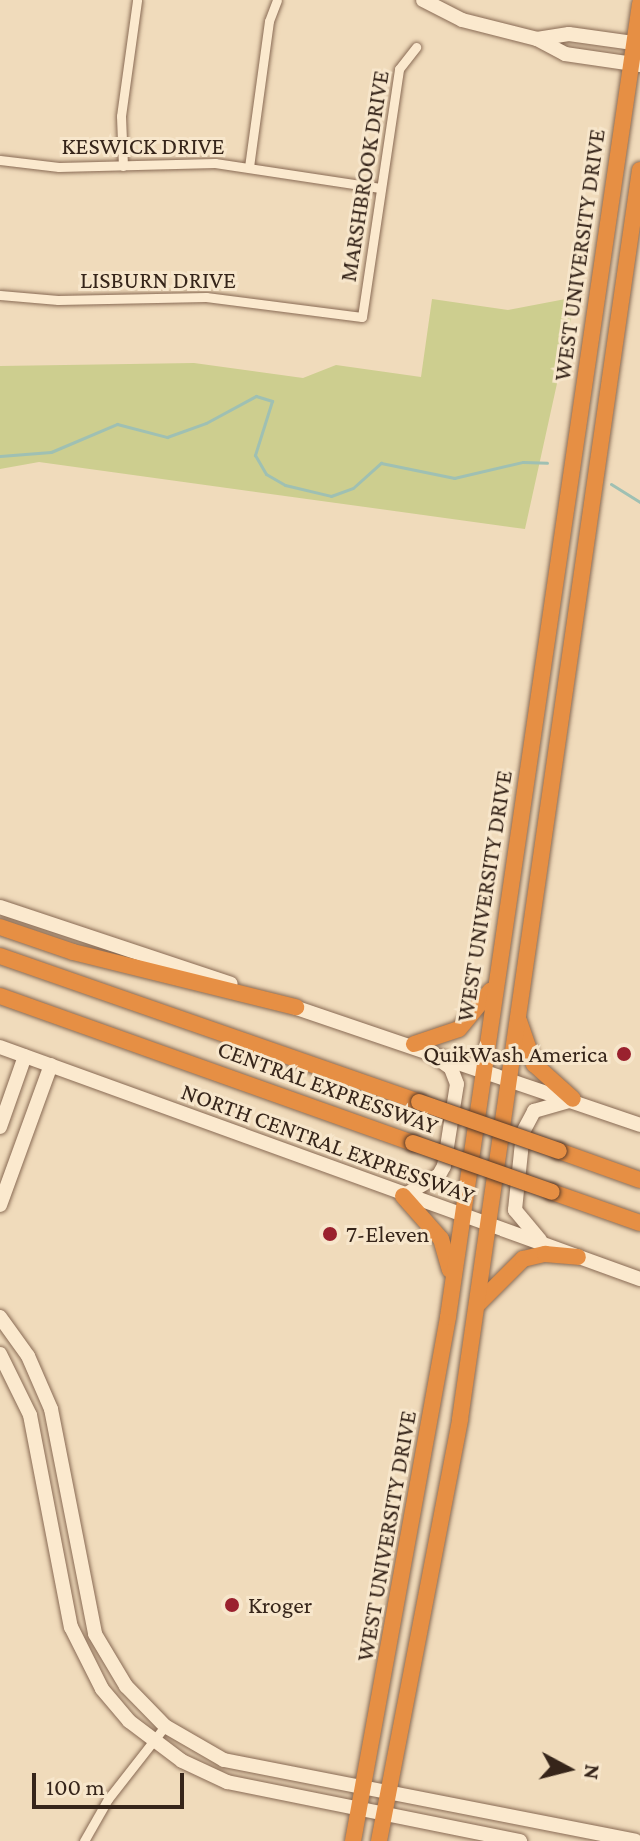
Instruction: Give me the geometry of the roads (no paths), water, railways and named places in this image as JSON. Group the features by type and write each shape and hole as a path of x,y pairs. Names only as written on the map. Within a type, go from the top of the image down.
{"highway":[{"name":"WEST UNIVERSITY DRIVE","path":"353,1841 453,1283 494,985 636,64 640,4"},
{"name":"WEST UNIVERSITY DRIVE","path":"379,1841 477,1305 640,170"},
{"path":"519,829 545,832"},
{"path":"0,927 73,952 296,1007"},
{"name":"CENTRAL EXPRESSWAY","path":"0,956 640,1180"},
{"path":"414,1044 459,1029 494,985"},
{"name":"CENTRAL EXPRESSWAY","path":"0,996 640,1223"},
{"path":"517,1014 534,1064 573,1099"},
{"path":"403,1196 441,1239 453,1283"},
{"path":"477,1305 523,1259 545,1254 578,1257"}],"street":[{"path":"123,166 121,116 137,0"},
{"path":"249,167 269,21 277,0"},
{"path":"423,0 462,20 537,39 565,54 636,64"},
{"path":"537,39 569,34 637,43"},
{"name":"MARSHBROOK DRIVE","path":"362,317 399,69 416,47"},
{"name":"KESWICK DRIVE","path":"0,160 59,167 249,167 380,188"},
{"name":"LISBURN DRIVE","path":"0,295 58,300 206,297 362,317"},
{"path":"0,907 414,1044 640,1125"},
{"path":"403,1196 443,1171 457,1092 446,1063 414,1044"},
{"name":"NORTH CENTRAL EXPRESSWAY","path":"0,1047 403,1196 640,1279"},
{"path":"0,1127 25,1056"},
{"path":"0,1205 51,1065"},
{"path":"550,1247 521,1224 515,1210 523,1132 534,1111 573,1099"},
{"path":"0,1317 28,1356 51,1409 95,1634 126,1686 165,1726 224,1760 635,1841"},
{"path":"0,1354 30,1415 75,1639 102,1689 153,1742 227,1782 520,1841"},
{"path":"84,1841 108,1799 165,1726"},
{"path":"447,1828 476,1825 512,1831 523,1817"}],"waterway":[{"path":"0,456 51,452 117,424 167,437 206,423 256,396 272,401 255,455 266,474 285,485 331,496 353,488 381,463 454,478 523,462 547,463"},
{"path":"611,484 640,502"}],"place":[{"name":"QuikWash America","path":"624,1054"},
{"name":"7-Eleven","path":"330,1234"},
{"name":"Kroger","path":"232,1605"}]}
